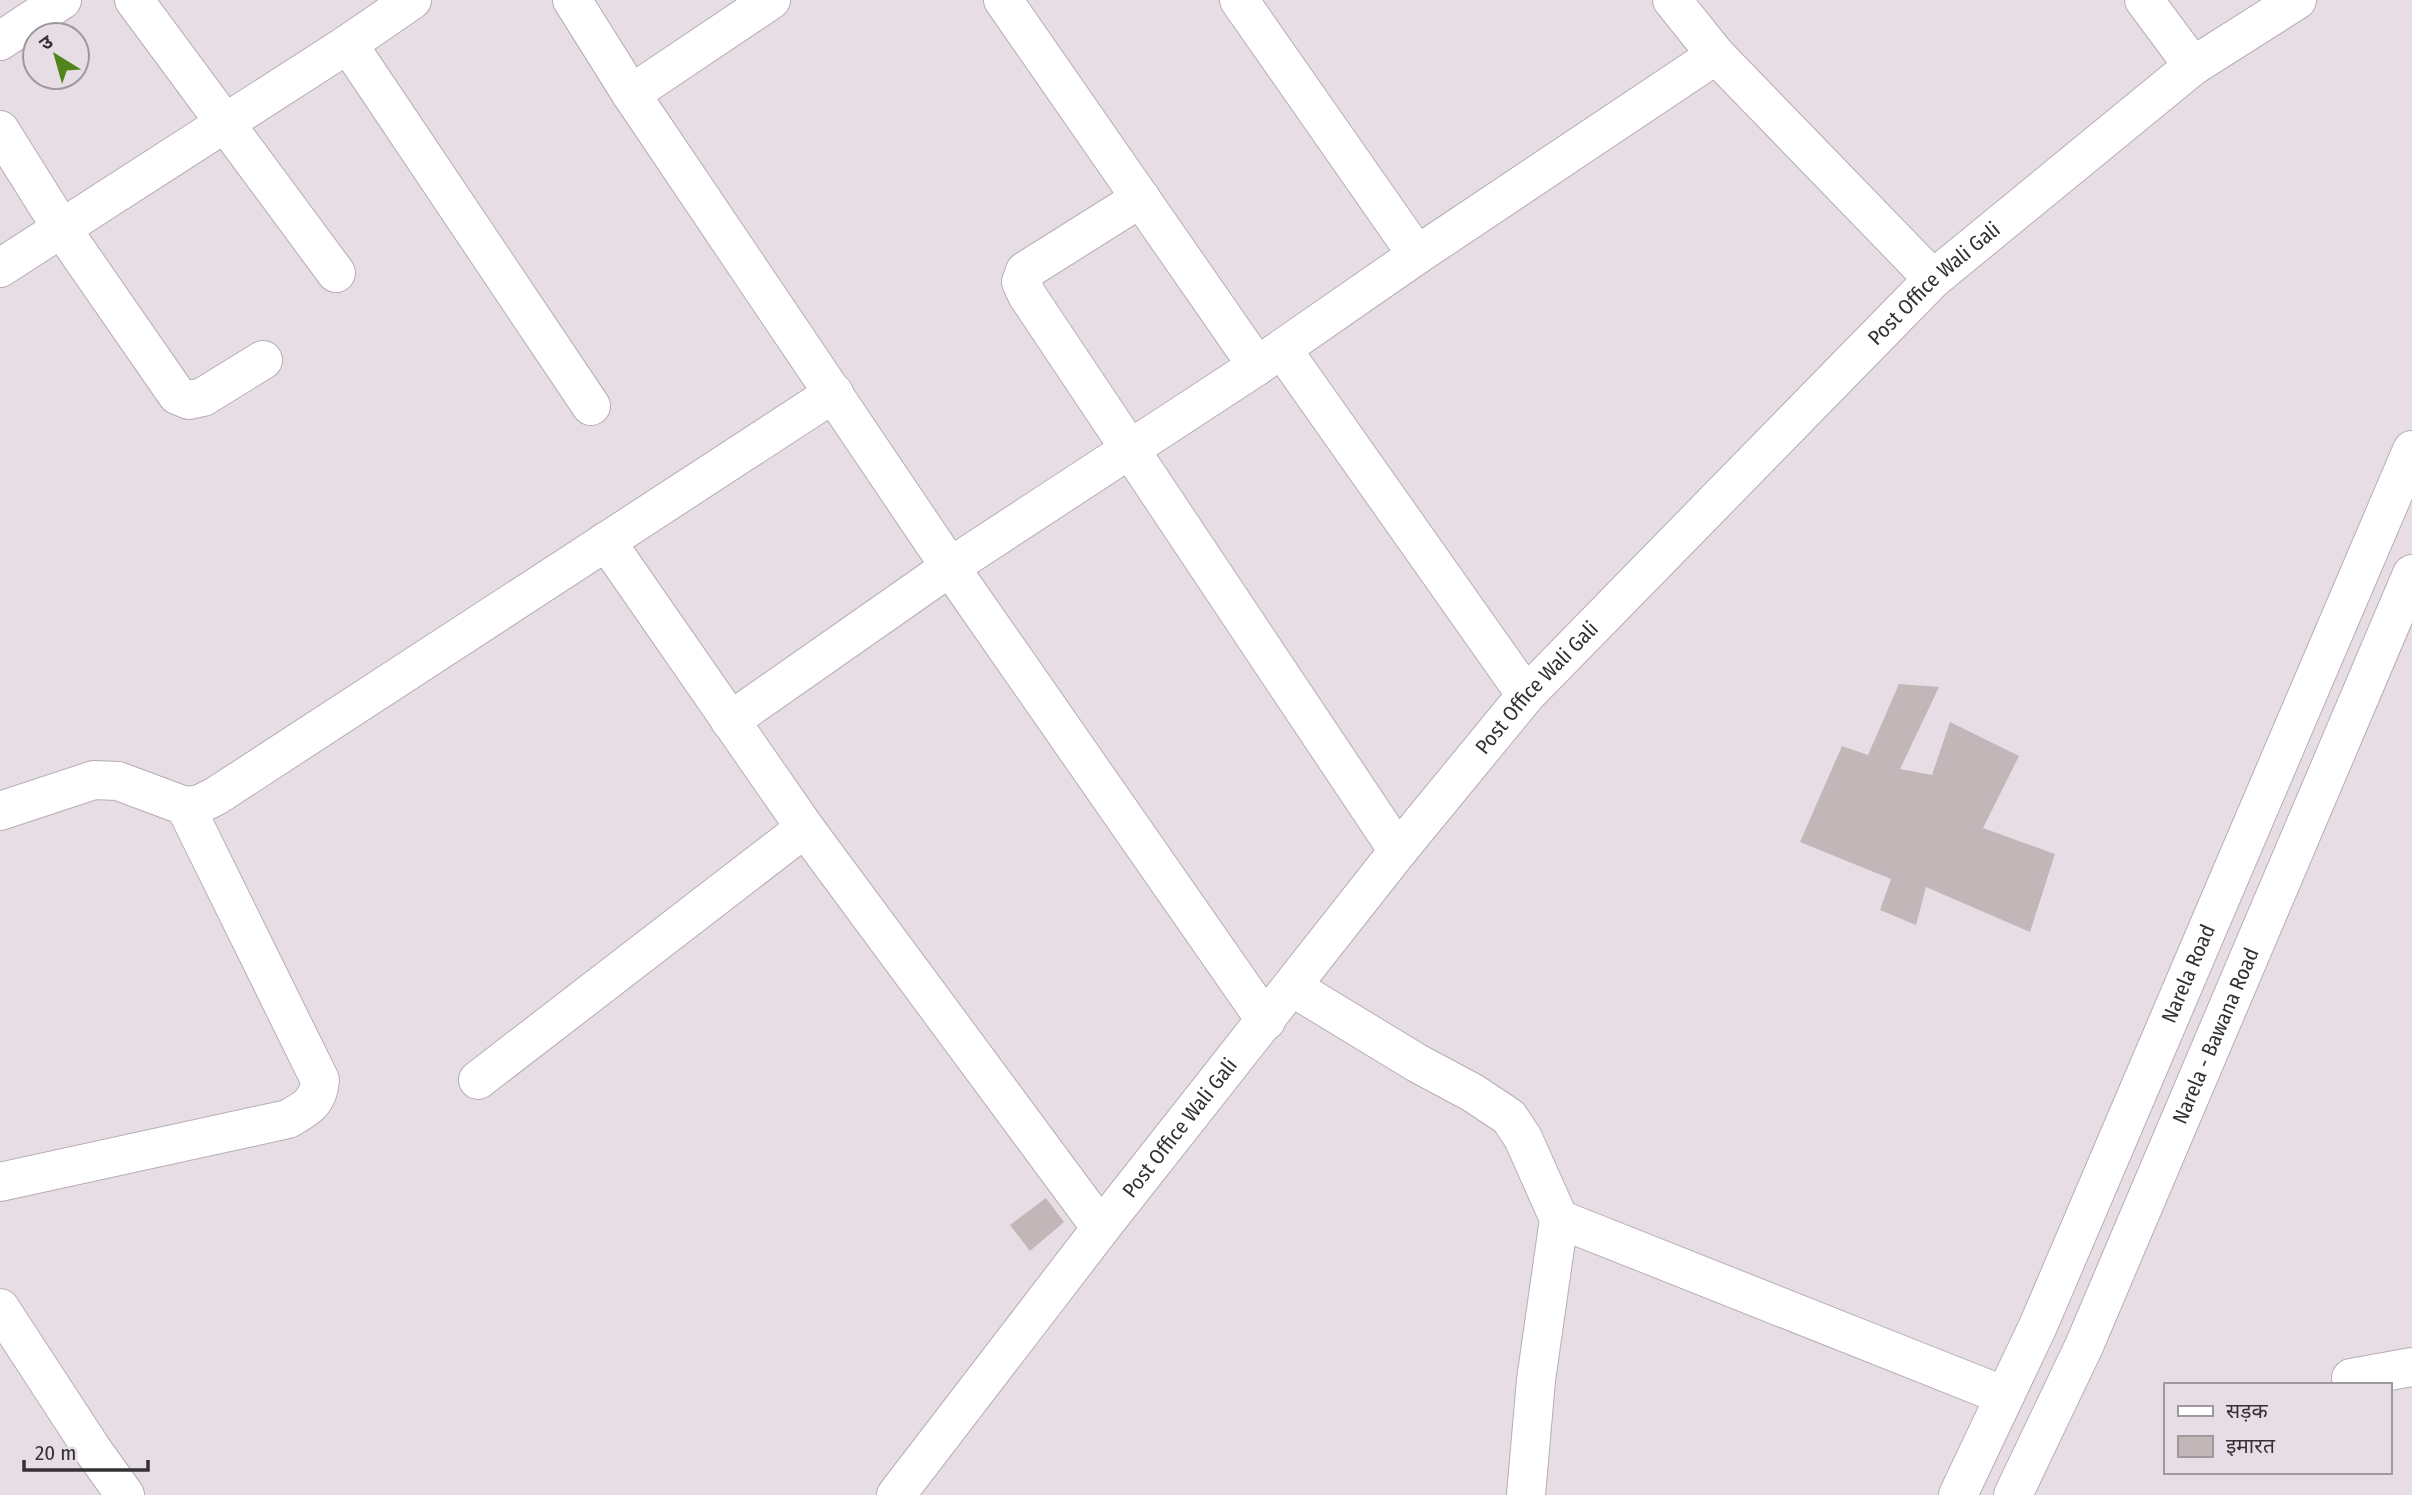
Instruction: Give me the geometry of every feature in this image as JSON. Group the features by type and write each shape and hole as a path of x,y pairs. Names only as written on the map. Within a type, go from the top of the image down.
{"street":[{"path":"0,41 62,0"},
{"path":"134,0 336,273"},
{"path":"0,268 412,0"},
{"path":"572,0 631,94 950,568 1266,1021"},
{"path":"631,94 771,0"},
{"path":"1003,0 1141,198 1270,357 1526,695"},
{"path":"1239,0 1417,255"},
{"path":"1672,0 1716,55 1933,279"},
{"path":"2144,0 2193,66"},
{"name":"Post Office Wali Gali","path":"896,1495 1101,1228 1398,851 1526,695 1933,279 2193,66 2297,0"},
{"path":"348,44 590,406"},
{"path":"730,721 950,568 1270,357 1716,55"},
{"path":"0,130 61,229 177,396 189,400 203,397 264,360"},
{"path":"1141,198 1025,271 1021,282 1027,295 1398,851"},
{"path":"0,811 94,780 118,781 185,806 200,804 216,796 834,393"},
{"name":"Narela Road","path":"1958,1495 2054,1289 2412,450"},
{"path":"606,541 805,828 1101,1228"},
{"name":"Narela - Bawana Road","path":"2013,1495 2101,1306 2412,574"},
{"path":"0,1182 288,1119 308,1107 319,1094 320,1080 185,806"},
{"path":"478,1080 805,828"},
{"path":"1292,987 1417,1063 1474,1093 1509,1117 1523,1138 1559,1219 1536,1380 1526,1495"},
{"path":"2156,1048 2203,1066"},
{"path":"1559,1219 2005,1396"},
{"path":"2054,1289 2101,1306"},
{"path":"0,1308 125,1495"},
{"path":"2351,1378 2412,1367"}],"building":[{"path":"1899,684 1939,687 1900,769 1932,775 1950,722 2019,756 1983,828 2055,854 2030,932 1926,887 1916,925 1880,910 1891,879 1800,842 1842,746 1868,755"},
{"path":"1046,1198 1064,1222 1030,1251 1010,1225"}]}
